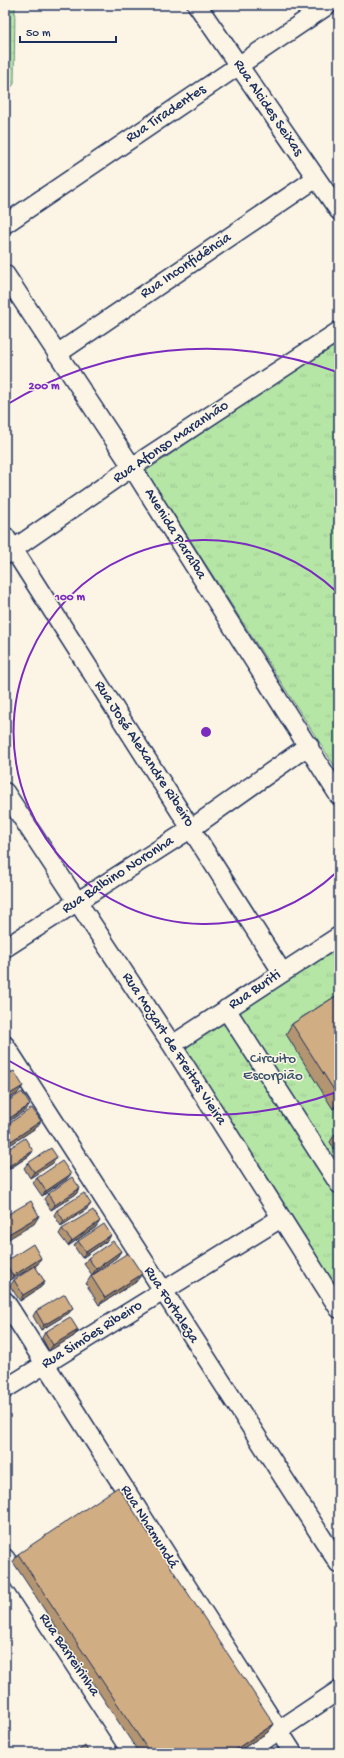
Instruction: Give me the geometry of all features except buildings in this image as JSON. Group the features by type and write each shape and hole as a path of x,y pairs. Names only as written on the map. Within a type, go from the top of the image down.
{"street":[{"name":"Rua Alcides Seixas","path":"197,5 315,179 339,211"},
{"name":"Rua Tiradentes","path":"5,224 328,5"},
{"name":"Rua Inconfidência","path":"57,354 315,179"},
{"name":"Avenida Paraíba","path":"5,274 132,467 309,745 339,796"},
{"name":"Rua Afonso Maranhão","path":"8,547 339,331"},
{"name":"Rua José Alexandre Ribeiro","path":"8,547 192,828 282,972"},
{"name":"Rua Balbino Noronha","path":"5,948 192,828 309,745"},
{"name":"Rua Mozart de Freitas Vieira","path":"5,792 172,1045 339,1309"},
{"name":"Rua Buriti","path":"172,1045 339,936"},
{"path":"226,1009 339,1184"},
{"name":"Rua Fortaleza","path":"5,1045 162,1292 339,1564"},
{"name":"Rua Simões Ribeiro","path":"5,1389 281,1218"},
{"name":"Rua Nhamundá","path":"5,1301 293,1753"},
{"name":"Rua Barreirinha","path":"5,1558 132,1753"},
{"path":"245,1753 339,1690"}],"green space":[{"path":"5,5 15,5 14,84 5,94"},
{"path":"339,340 339,773 146,471"},
{"name":"Circuito Escorpião","path":"339,946 339,1293 181,1047"}]}
